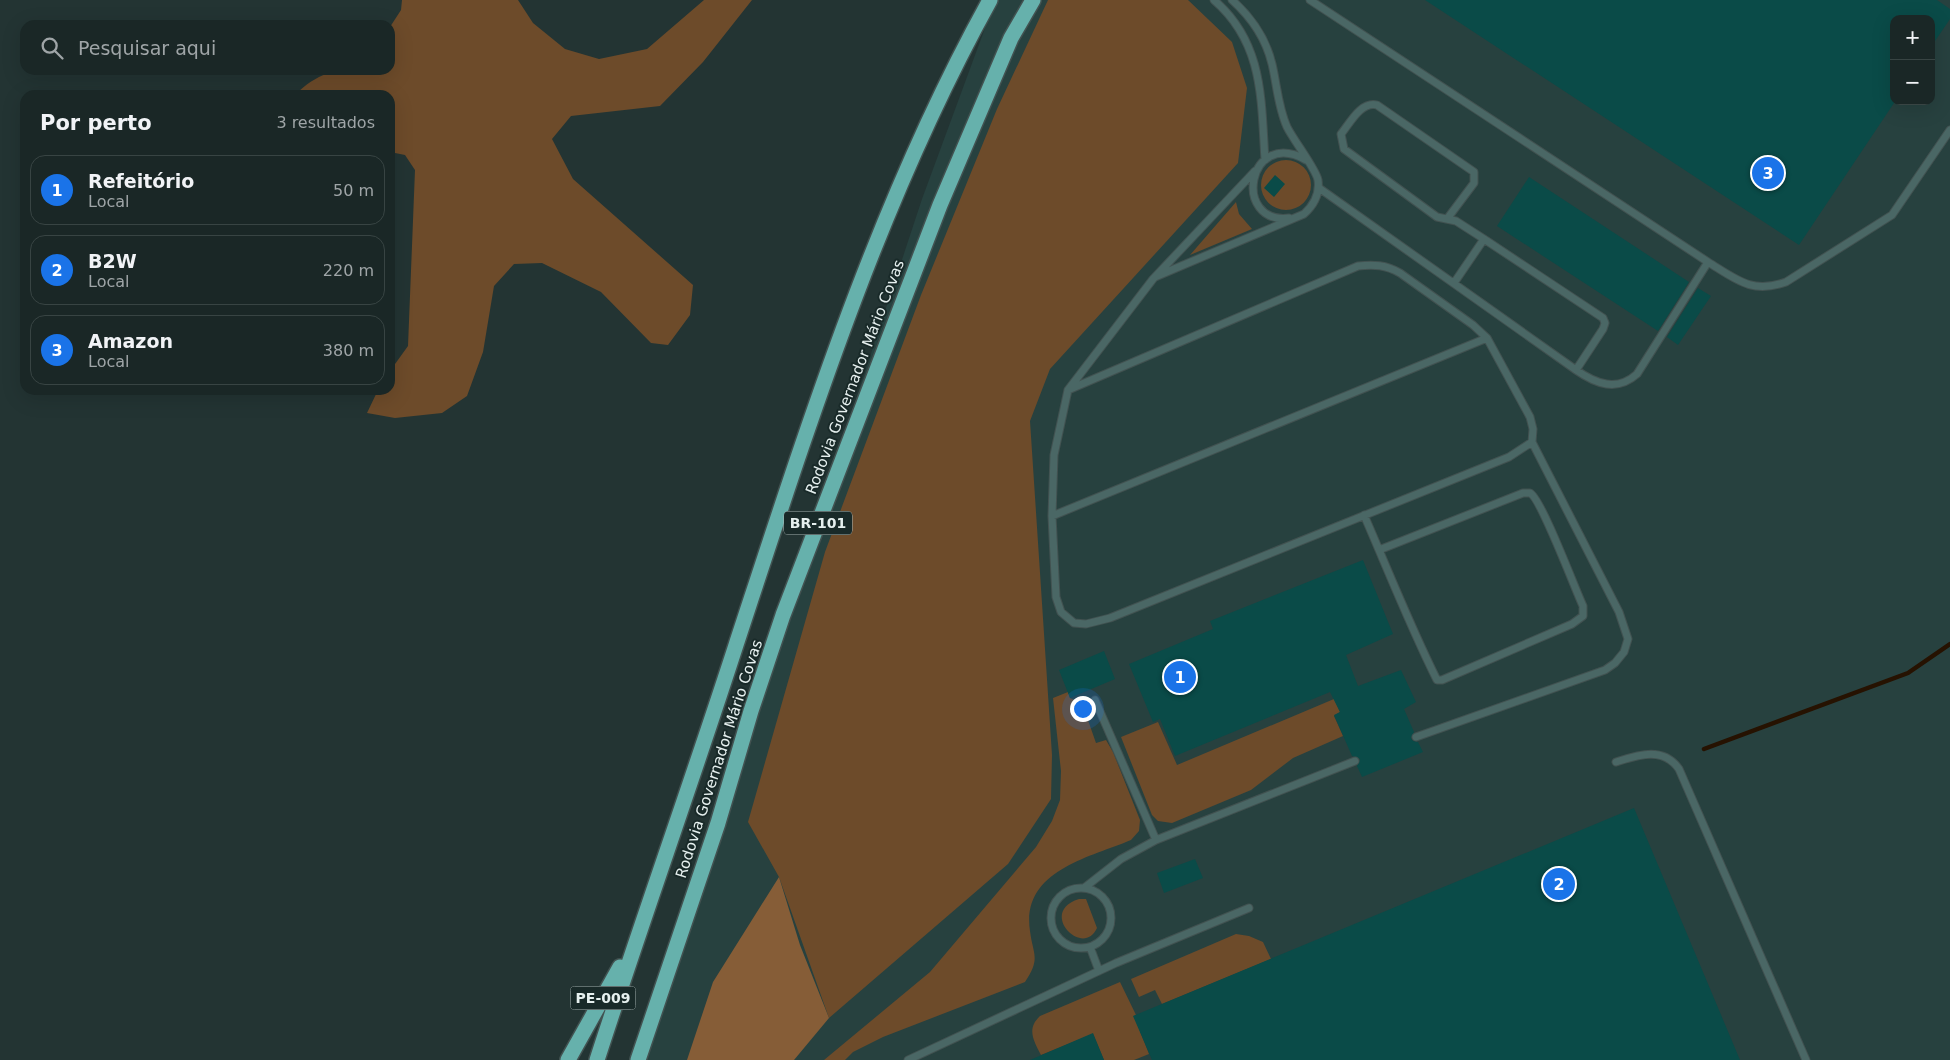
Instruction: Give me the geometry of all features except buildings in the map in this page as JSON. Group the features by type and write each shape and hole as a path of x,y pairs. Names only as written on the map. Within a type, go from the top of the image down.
{"highway":[{"name":"Rodovia Governador Mário Covas","path":"597,1060 690,787 809,426 846,324 926,128 990,0"},
{"name":"Rodovia Governador Mário Covas","path":"638,1060 718,822 751,711 783,615 940,205 1011,38 1033,0"},
{"name":"PE-009","path":"568,1060 638,936"}],"lane":[{"path":"1214,0 1228,12 1252,51 1260,88 1265,160"},
{"path":"1153,278 1295,218 1312,207 1318,188 1316,173 1306,160 1281,111 1272,63 1263,38 1246,14 1232,0"},
{"path":"1310,0 1708,262 1755,288 1770,288 1786,282 1892,215 1950,130"},
{"path":"1447,219 1474,183 1474,172 1377,105 1370,103 1364,105 1340,134 1344,149 1437,217 1456,221 1603,318 1605,323 1603,329 1576,370"},
{"path":"1306,160 1287,154 1276,155 1265,160 1153,278 1068,390 1054,455 1052,516 1056,597 1058,606 1067,619 1074,623 1086,624 1110,618 1509,457 1532,442"},
{"path":"1255,171 1253,190 1256,201 1263,210 1272,216 1283,219 1295,218"},
{"path":"1318,188 1576,370 1590,379 1602,383 1628,382 1637,374 1708,262"},
{"path":"1454,283 1484,239"},
{"path":"1068,390 1358,266 1389,267 1441,302 1487,338 1530,417 1533,429 1532,442 1620,612 1628,639 1624,652 1615,663 1586,678 1416,737"},
{"path":"1052,516 1487,338"},
{"path":"1364,515 1379,550 1437,680 1442,680 1572,624 1583,616 1583,606 1546,518 1538,500 1530,493 1523,493 1379,550"},
{"path":"1095,700 1156,840"},
{"path":"1616,762 1649,754 1670,758 1679,769 1806,1060"},
{"path":"1084,888 1121,859 1156,840 1355,761"},
{"path":"1084,888 1096,891 1105,899 1110,909 1112,921 1108,932 1101,941 1090,947 1079,948 1068,945 1058,938 1051,916 1054,904 1062,895 1072,889 1084,888"},
{"path":"908,1060 1099,971 1249,908"},
{"path":"1090,947 1099,971"}],"shaded area":[{"path":"402,0 518,0 533,23 565,49 599,59 647,49 704,0 752,0 703,62 660,106 571,116 552,139 573,179 693,285 690,315 668,345 651,343 601,292 542,263 514,264 494,286 483,352 467,396 442,413 395,418 367,413 376,395 395,395 395,364 408,346 415,170 405,155 395,153 395,90 300,90 324,75 395,75 395,20 401,10"},
{"path":"993,0 1950,0 1950,1060 638,1060 922,199 995,1"},
{"path":"1048,0 1188,0 1232,42 1247,88 1238,163 1050,369 1030,421 1052,755 1051,799 1008,864 829,1018 779,877 748,822 825,552 921,295 997,109"},
{"path":"1281,160 1291,160 1304,167 1311,180 1311,190 1304,203 1291,210 1281,210 1272,206 1265,199 1261,190 1261,180 1265,171 1272,164"},
{"path":"1236,202 1239,214 1252,229 1190,255"},
{"path":"1068,692 1070,698 1082,703 1096,743 1106,740 1113,752 1140,820 1139,831 1131,840 1096,853 1061,870 1047,881 1036,894 1030,911 1030,931 1035,956 1033,967 1025,982 883,1037 853,1052 845,1060 824,1060 930,972 1036,847 1052,821 1060,800 1061,771 1053,698"},
{"path":"1334,699 1340,712 1334,716 1343,736 1293,758 1251,790 1172,823 1158,821 1152,815 1121,737 1158,722 1177,765"},
{"path":"779,877 800,945 829,1018 794,1060 687,1060 713,982"},
{"path":"1079,899 1086,899 1097,928 1090,936 1082,938 1074,936 1067,930 1063,922 1062,913 1067,905"},
{"path":"1236,934 1249,936 1263,942 1271,959 1162,1004 1155,990 1139,997 1131,979"},
{"path":"1120,982 1136,1015 1134,1016 1149,1054 1134,1060 1104,1060 1093,1034 1041,1055 1034,1040 1032,1030 1040,1016"}],"waterway":[{"path":"1704,749 1908,673 1950,644"}],"place":[{"name":"Amazon","path":"1768,173"},
{"name":"Refeitório","path":"1180,677"},
{"name":"B2W","path":"1559,884"}]}
